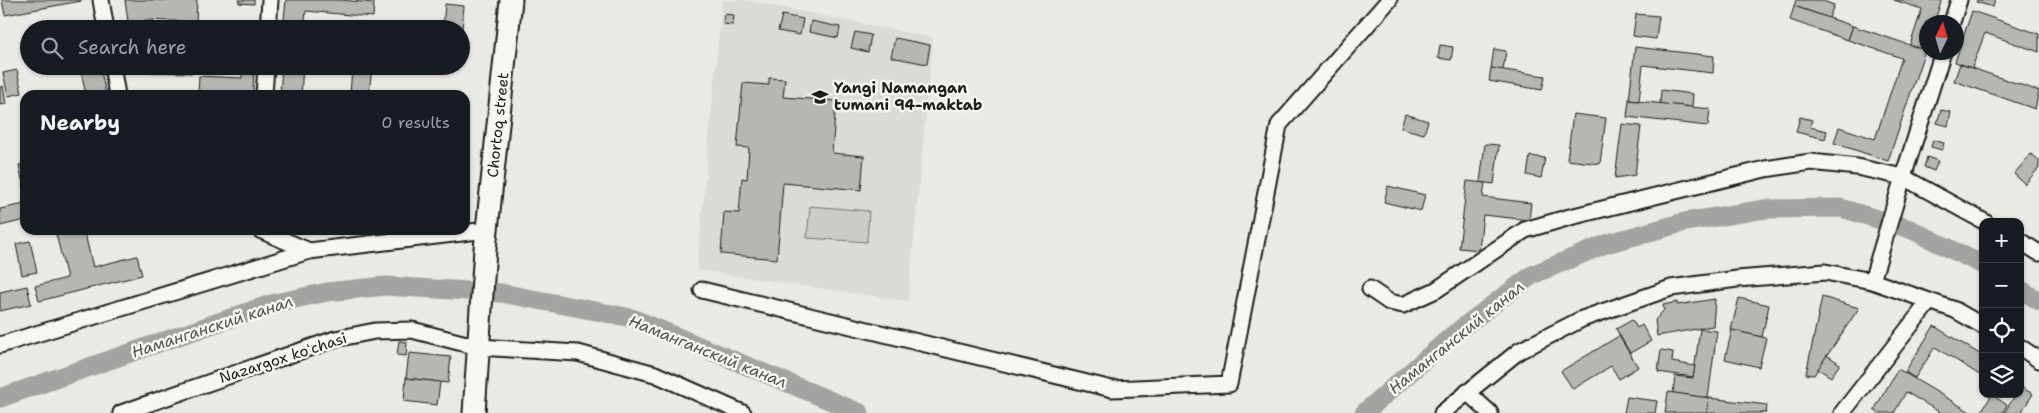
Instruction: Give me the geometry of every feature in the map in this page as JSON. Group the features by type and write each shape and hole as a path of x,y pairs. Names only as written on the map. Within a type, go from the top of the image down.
{"main road":[{"name":"Chortoq street","path":"474,413 486,239 511,0"}],"street":[{"path":"101,0 104,20"},
{"path":"269,20 270,0"},
{"path":"702,290 1112,389 1229,384 1279,125 1389,0"},
{"path":"1955,15 1960,0"},
{"path":"1874,274 1940,60"},
{"path":"114,75 116,90"},
{"path":"264,90 265,75"},
{"path":"1370,289 1389,302 1403,305 1436,290 1525,230 1764,169 1811,162 1857,167 1903,177 1979,219"},
{"path":"272,235 309,251"},
{"path":"0,346 309,251 486,239"},
{"path":"2024,243 2039,252"},
{"path":"1442,413 1519,351 1582,319 1671,288 1737,279 1825,272 1874,274 1930,302 1955,310 1979,324"},
{"path":"1842,413 1930,302"},
{"name":"Nazargox koʻchasi","path":"121,413 335,339 375,331 412,330 479,342 578,353 655,374 743,413"},
{"path":"2024,350 2039,360"},
{"path":"1466,392 1490,413"}],"shaded area":[{"name":"Yangi Namangan tumani 94-maktab","path":"722,0 745,0 933,38 908,301 697,270"},
{"path":"810,206 869,211 867,242 807,238"}],"building":[{"path":"2,0 81,0 81,1 5,15"},
{"path":"125,0 197,0 196,20 128,20"},
{"path":"239,0 254,0 254,4 239,3"},
{"path":"286,0 341,0 374,3 373,17 306,11 305,20 284,20"},
{"path":"1796,0 1820,0 1834,5 1829,18 1794,6"},
{"path":"1894,0 1942,0 1937,15 1920,15 1922,9"},
{"path":"1977,0 1995,0 1993,7 1976,2"},
{"path":"445,4 464,6 463,20 444,20"},
{"path":"1794,6 1853,26 1848,40 1790,20"},
{"path":"1972,11 2039,34 2039,52 1985,33 1972,68 1955,62 1956,60 1964,60 1964,35"},
{"path":"724,14 734,15 733,25 723,24"},
{"path":"1636,14 1659,16 1656,39 1633,36"},
{"path":"782,15 803,19 800,35 778,31"},
{"path":"1919,18 1919,48 1910,45"},
{"path":"811,21 840,27 838,38 809,32"},
{"path":"1853,26 1919,48 1919,60 1922,60 1888,161 1834,143 1839,127 1875,139 1902,58 1848,40"},
{"path":"855,32 871,35 868,52 851,48"},
{"path":"895,38 930,45 927,64 891,57"},
{"path":"1440,45 1453,47 1451,60 1438,58"},
{"path":"1635,47 1714,56 1713,73 1643,65 1639,101 1629,100"},
{"path":"1494,49 1506,51 1503,70 1491,68"},
{"path":"1960,64 2039,91 2035,109 1954,81"},
{"path":"1491,68 1545,76 1542,90 1489,81"},
{"path":"17,70 21,90 20,93 8,96 3,73"},
{"path":"82,75 102,75 105,90 85,90"},
{"path":"242,75 254,75 253,90 198,90 199,76 242,78"},
{"path":"281,75 302,75 301,90 280,90"},
{"path":"351,75 371,75 370,90 350,90"},
{"path":"769,78 785,79 783,97 836,101 832,153 864,156 861,190 783,183 777,259 721,254 724,212 739,213 742,178 747,179 749,148 737,147 743,83 769,85"},
{"path":"3,86 6,104 0,105 0,87"},
{"path":"1661,90 1693,94 1692,107 1660,104"},
{"path":"1629,100 1710,109 1708,126 1627,117"},
{"path":"1941,110 1951,112 1948,126 1937,123"},
{"path":"1405,114 1428,121 1424,134 1401,128"},
{"path":"1573,114 1606,118 1600,164 1567,160"},
{"path":"1800,117 1812,120 1810,127 1827,131 1825,139 1796,132"},
{"path":"1622,124 1641,126 1635,175 1615,178"},
{"path":"1933,140 1944,143 1942,150 1931,147"},
{"path":"1485,144 1499,145 1494,184 1480,182"},
{"path":"2031,154 2039,160 2039,168 2025,184 2014,174"},
{"path":"1530,156 1545,158 1541,178 1527,175"},
{"path":"1927,157 1938,161 1934,171 1924,167"},
{"path":"1467,181 1485,183 1483,197 1531,203 1529,220 1483,215 1479,250 1459,248"},
{"path":"1388,186 1425,195 1421,211 1384,202"},
{"path":"20,205 20,221 0,226 0,209"},
{"path":"56,235 85,235 93,267 137,256 142,275 39,301 35,286 67,278"},
{"path":"30,241 37,272 22,275 16,244"},
{"path":"27,286 31,304 0,311 0,292"},
{"path":"1822,297 1859,308 1814,375 1806,374"},
{"path":"1739,298 1769,305 1762,337 1731,330"},
{"path":"1715,299 1713,326 1657,336 1655,320 1664,310 1663,305 1677,302 1677,305"},
{"path":"1632,320 1637,328 1642,325 1651,341 1630,353 1616,329"},
{"path":"1934,326 1979,354 1979,374 1935,347 1915,378 1905,372"},
{"path":"1700,329 1717,331 1708,398 1673,393 1675,376 1693,378"},
{"path":"1732,330 1766,338 1759,367 1725,359"},
{"path":"1619,336 1638,367 1619,379 1611,366 1573,389 1561,371"},
{"path":"399,341 407,342 406,356 397,355"},
{"path":"1661,350 1673,352 1672,362 1695,366 1693,377 1658,372"},
{"path":"409,353 451,357 448,383 406,378"},
{"path":"1827,355 1840,364 1831,377 1818,369"},
{"path":"1898,369 1972,413 1941,413 1906,392 1894,413 1879,413 1874,410"},
{"path":"406,378 440,382 437,405 404,401"},
{"path":"2024,389 2033,394 2022,411 2025,413 2004,413 2013,398 2024,398"},
{"path":"1668,392 1709,398 1707,413 1665,413"},
{"path":"1627,397 1657,401 1655,413 1624,413"},
{"path":"1709,398 1767,405 1766,413 1707,413"},
{"path":"1990,398 1996,398 2007,405 2002,413 1986,413 1982,410"}],"waterway":[{"name":"Наманганский канал","path":"1364,413 1454,334 1532,275 1606,244 1685,222 1765,209 1841,208 1910,229 1979,263"},
{"name":"Наманганский канал","path":"0,398 271,304 327,292 385,286 501,293 632,318 860,413"},
{"name":"Наманганский канал","path":"2024,292 2039,301"}],"place":[{"name":"Yangi Namangan tumani 94-maktab","path":"820,97"}]}
